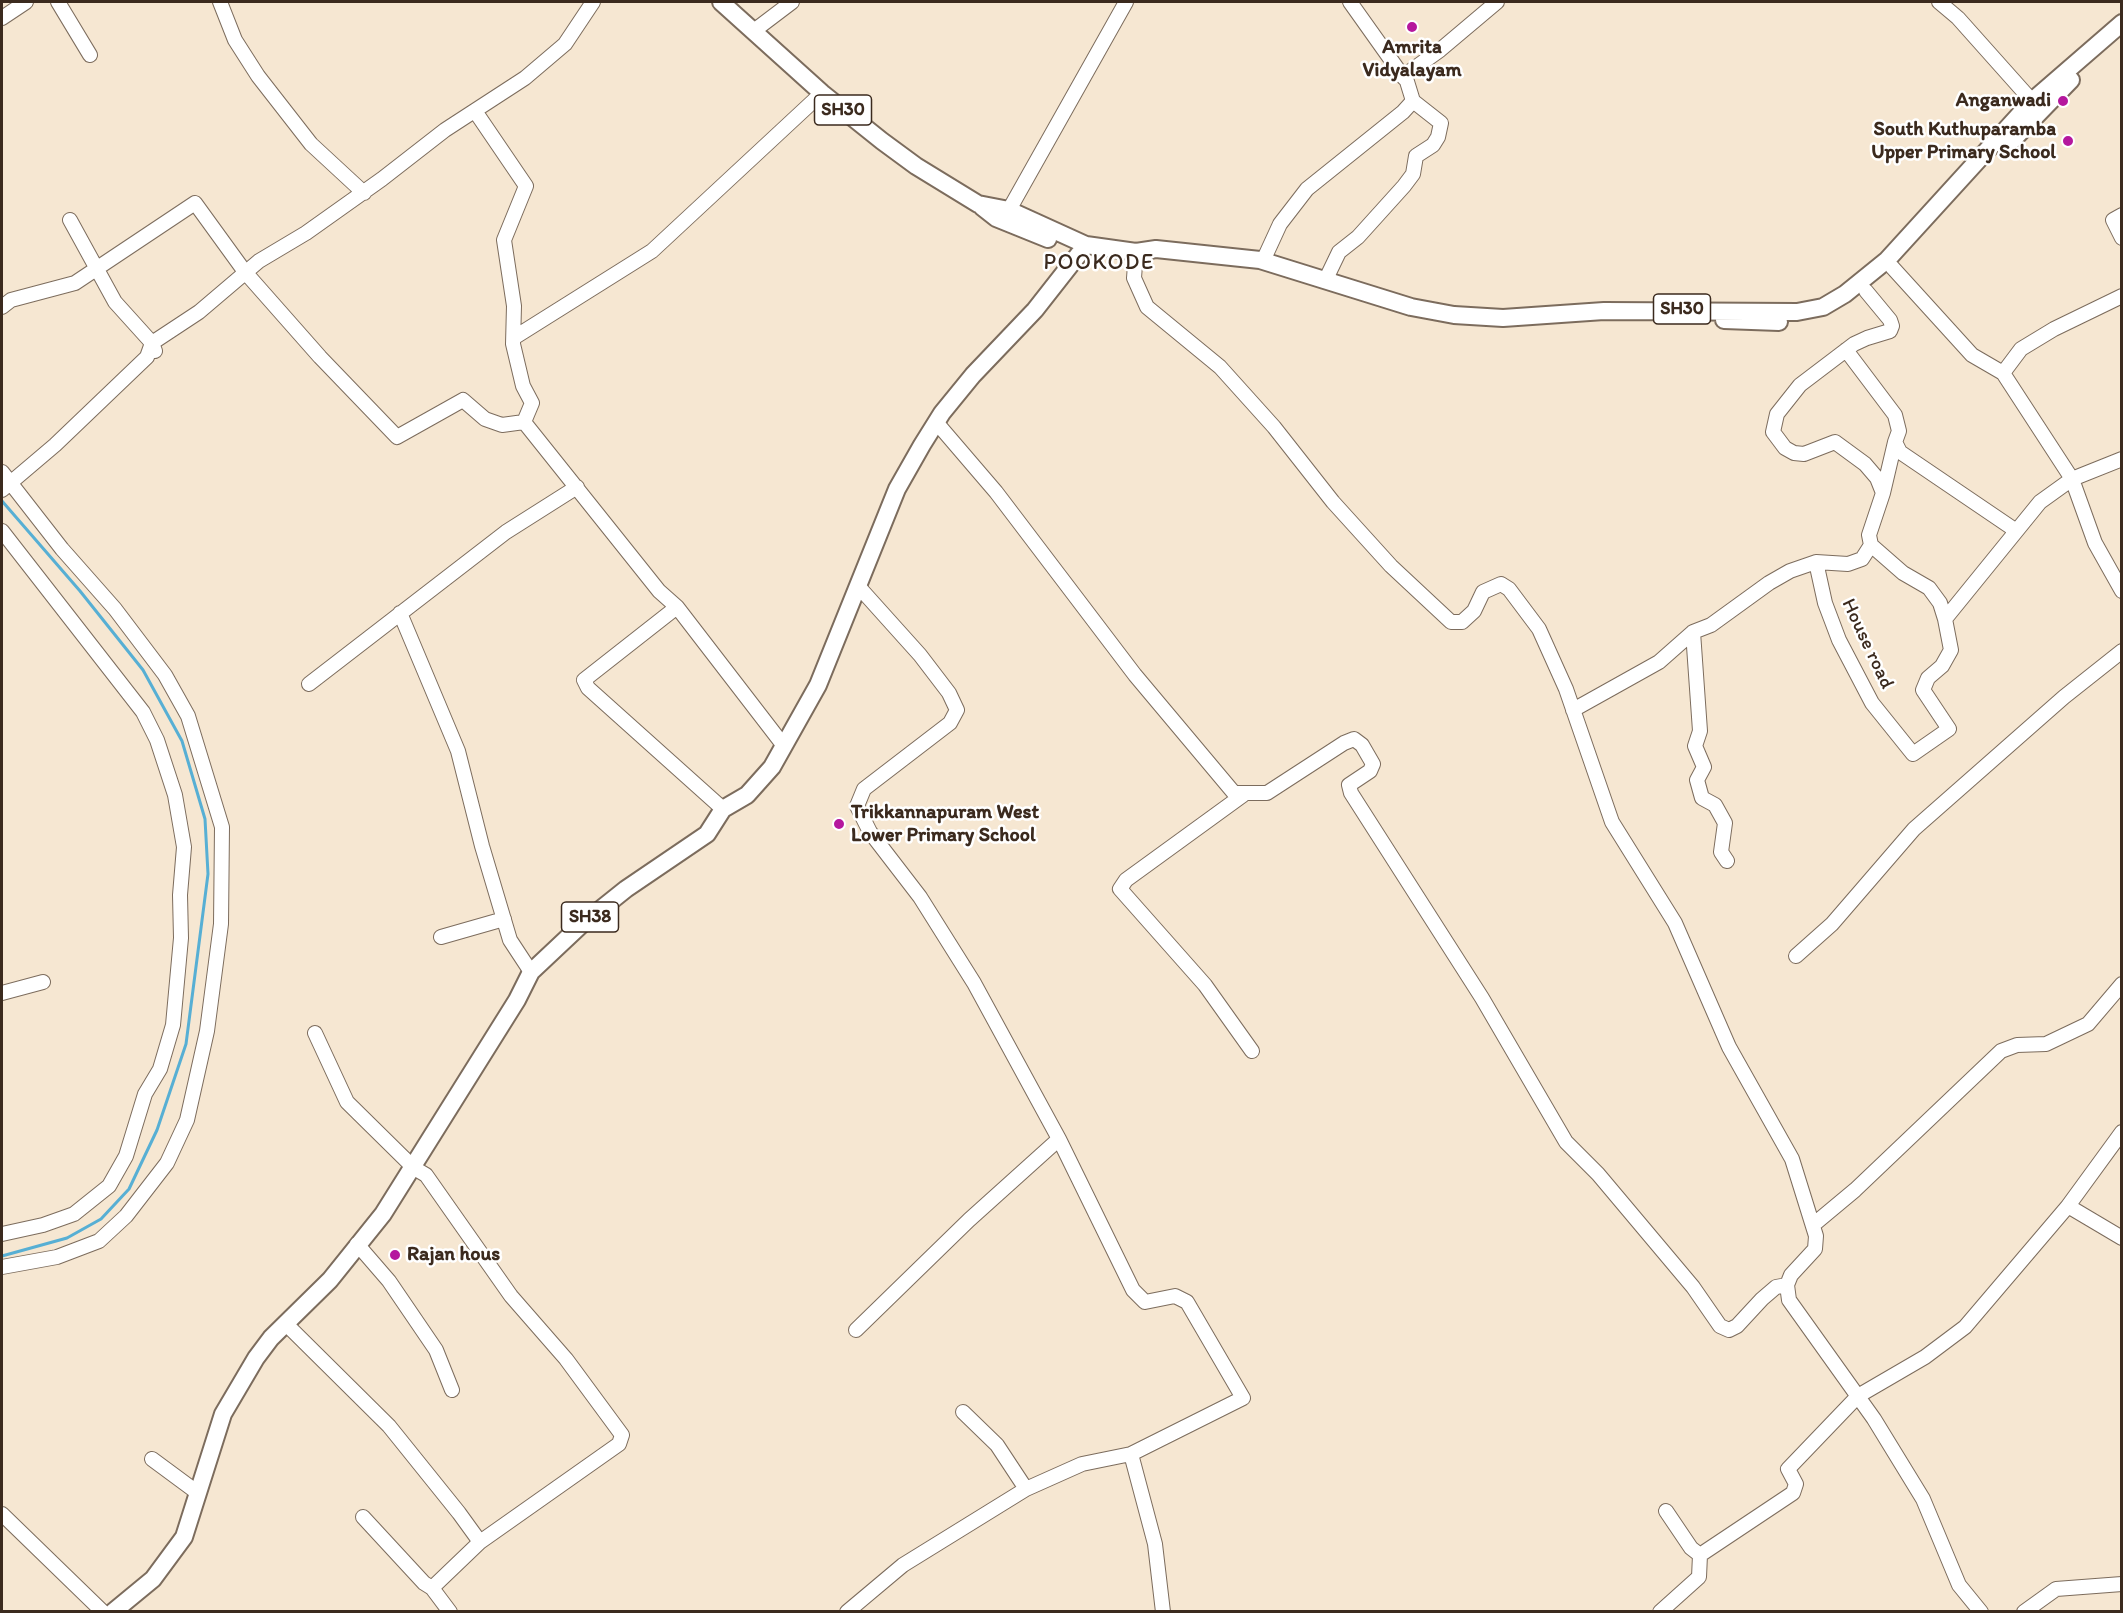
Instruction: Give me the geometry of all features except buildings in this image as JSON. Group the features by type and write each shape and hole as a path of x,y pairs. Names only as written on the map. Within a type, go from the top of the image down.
{"main road":[{"name":"SH30","path":"721,2 822,93 916,166 978,204 1009,210 1086,245 1136,252 1156,249 1224,254 1263,261 1411,307 1463,316 1503,318 1668,309 1811,311 1845,294 1887,260 2041,98 2121,23"},
{"path":"1136,252 1154,258 1261,270 1308,282 1406,315 1464,327 1643,319 1811,321 1841,310 1866,291 1892,267 2041,98 2121,36"},
{"path":"978,204 996,218 1024,230 1069,246 1086,245"},
{"name":"SH38","path":"113,1611 153,1579 184,1537 223,1414 256,1358 271,1338 330,1280 383,1214 414,1168 517,1000 531,972 581,925 626,889 707,834 723,809 747,795 772,767 818,685 897,489 936,422 973,375 1035,310 1086,245"}],"street":[{"path":"2,18 26,2"},
{"path":"58,2 90,55"},
{"path":"220,2 236,40 258,76 311,144 364,192"},
{"path":"2,1267 57,1257 99,1241 126,1216 167,1163 187,1120 207,1031 221,924 222,827 188,717 165,675 115,609 4,484 55,445 154,349 245,272 364,192 551,58 565,44 593,2"},
{"path":"754,30 792,2"},
{"path":"1009,210 1126,2"},
{"path":"1326,279 1339,252 1358,237 1413,174 1416,156 1433,146 1441,123 1413,101 1404,78 1350,2"},
{"path":"1404,78 1497,2"},
{"path":"1939,2 2041,98"},
{"path":"515,337 652,251 822,93"},
{"path":"1263,261 1280,224 1307,189 1403,112 1413,101"},
{"path":"475,111 526,186 504,240 514,306 515,356 532,403 524,422"},
{"path":"2,307 10,300 75,283 195,203 245,272 320,357 397,437 463,400 485,419 502,424 524,422"},
{"path":"2121,215 2113,219 2121,238"},
{"path":"70,220 115,302 154,349"},
{"path":"1136,252 1134,278 1147,307 1220,368 1274,427 1391,566 1451,622 1462,622 1474,611 1483,592 1502,584 1509,589 1539,628 1554,656 1612,822 1675,923 1729,1047 1792,1159 1816,1236 1815,1249 1807,1261 1791,1275 1786,1285 1789,1300 1858,1396 1923,1499 1959,1585 1981,1611"},
{"path":"1892,267 1972,355 2003,373 2072,479 2095,543 2121,591"},
{"path":"1866,291 1890,320 1892,326 1886,334 1867,338 1822,366 1787,399 1777,414 1773,432 1785,448 1794,453 1804,454 1835,442 1865,464 1877,478 1883,493"},
{"path":"2003,373 2021,349 2054,329 2121,296"},
{"path":"1846,350 1895,415 1899,431 1883,493 1869,535 1871,545 1903,573 1929,588 1940,603 1947,625"},
{"path":"524,422 659,591 677,607 784,746"},
{"path":"936,422 996,492 1135,675 1230,789 1243,795 1267,793 1354,739 1362,745 1373,764 1370,771 1349,785 1351,792 1482,998 1566,1142 1598,1174 1694,1287 1720,1326 1729,1330 1737,1326 1776,1287 1786,1285"},
{"path":"1895,442 1900,452 1906,457 2015,530"},
{"path":"1938,642 1947,625 2015,530 2040,502 2072,479 2121,459"},
{"path":"309,684 506,532 577,487"},
{"path":"2,531 143,712 157,740 175,795 184,847 180,895 181,939 174,1025 160,1069 145,1094 126,1156 109,1186 74,1214 43,1225 2,1234"},
{"path":"1573,710 1659,662 1693,632 1711,625 1776,579 1816,562 1848,564 1862,559 1871,545"},
{"name":"House road","path":"1816,562 1825,603 1839,640 1872,703 1913,754 1948,729 1923,690 1928,678 1942,666 1951,650 1947,625"},
{"path":"847,1611 903,1565 1026,1489 1082,1464 1131,1454 1243,1398 1187,1302 1174,1296 1145,1302 1133,1290 1059,1139 974,983 920,897 870,832 857,806 864,789 951,723 957,710 949,693 920,655 858,586"},
{"path":"677,607 584,680 588,688 723,809"},
{"path":"400,613 458,751 510,940 531,972"},
{"path":"1693,632 1700,731 1695,746 1704,767 1697,780 1702,798 1715,805 1725,823 1722,852 1727,861"},
{"path":"1796,956 1832,924 1914,830 2064,697 2121,651"},
{"path":"1243,795 1126,880 1120,889 1205,985 1252,1051"},
{"path":"441,937 504,919"},
{"path":"2,993 43,982"},
{"path":"1813,1225 1855,1190 2001,1051 2017,1045 2046,1044 2088,1024 2121,984"},
{"path":"315,1033 347,1102 414,1168 426,1175 512,1296 566,1359 622,1435 620,1444 480,1542 432,1588"},
{"path":"1700,1555 1793,1493 1796,1484 1788,1468 1858,1396 1925,1357 1965,1327 2068,1206 2121,1132"},
{"path":"856,1330 969,1220 1059,1139"},
{"path":"2068,1206 2121,1238"},
{"path":"357,1244 389,1281 435,1350 452,1390"},
{"path":"286,1324 389,1426 480,1542"},
{"path":"963,1412 997,1445 1026,1489"},
{"path":"1131,1454 1155,1544 1163,1611"},
{"path":"152,1459 198,1493"},
{"path":"1666,1511 1691,1548 1700,1555"},
{"path":"2,1514 102,1611"},
{"path":"363,1517 424,1583 432,1588 450,1611"},
{"path":"1660,1611 1699,1577 1700,1555"},
{"path":"2024,1611 2056,1589 2121,1584"}],"waterway":[{"path":"2,501 80,591 143,670 182,741 205,819 208,874 186,1044 157,1130 129,1189 101,1219 67,1238 2,1256"}],"place":[{"name":"Amrita Vidyalayam","path":"1412,27"},
{"name":"Anganwadi","path":"2063,101"},
{"name":"South Kuthuparamba Upper Primary School","path":"2068,141"},
{"name":"Trikkannapuram West Lower Primary School","path":"839,824"},
{"name":"Rajan hous","path":"395,1255"}],"district":[{"name":"POOKODE","path":"1099,263"}]}
